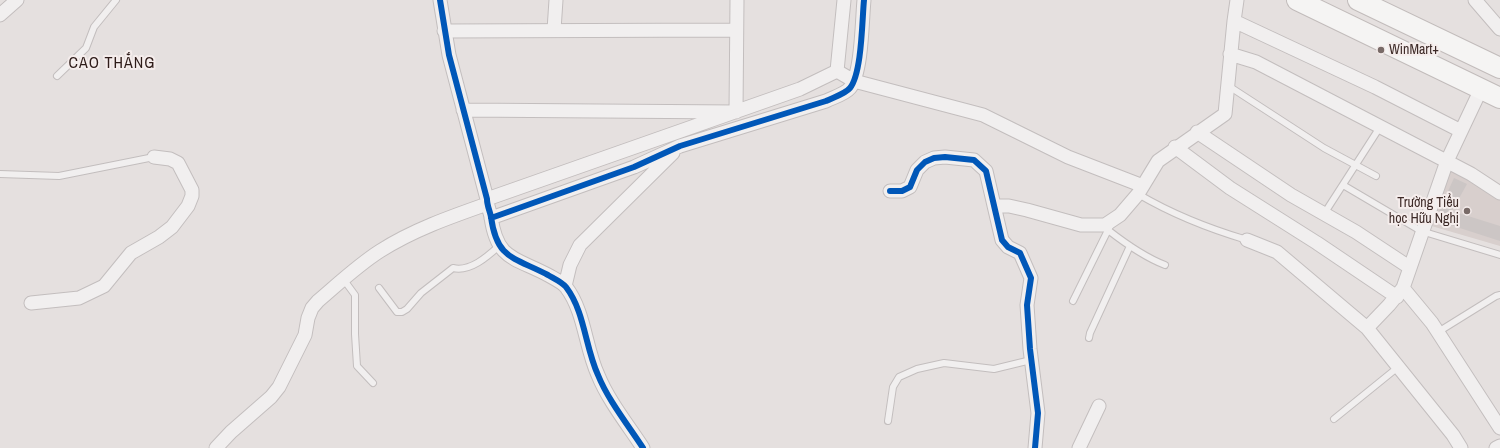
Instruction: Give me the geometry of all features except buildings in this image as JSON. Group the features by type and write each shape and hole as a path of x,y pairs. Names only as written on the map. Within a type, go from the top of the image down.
{"main road":[{"path":"1297,0 1500,98"},
{"path":"1358,0 1500,68"}],"street":[{"path":"0,15 17,0"},
{"path":"440,0 448,55 487,202 493,233 504,253 514,260 527,264 565,286 581,319 586,342 598,376 642,448"},
{"path":"554,30 556,0"},
{"path":"736,112 737,0"},
{"path":"491,218 634,167 680,146 826,101 850,88 854,81 858,63 864,0"},
{"path":"994,206 1009,206 1081,225 1111,225 1141,190 1158,161 1175,147 1225,114 1230,54 1237,0"},
{"path":"1475,0 1500,29"},
{"path":"837,71 841,1"},
{"path":"1234,21 1375,87 1461,131"},
{"path":"444,31 736,30"},
{"path":"1230,54 1256,62 1446,161 1500,193"},
{"path":"837,71 854,81 983,115 1068,157 1141,190"},
{"path":"216,448 231,432 271,398 279,388 306,334 308,318 312,308 382,250 438,221 800,89 837,71"},
{"path":"1367,328 1400,292 1446,161 1482,89"},
{"path":"463,110 736,112"},
{"path":"1198,132 1291,195 1409,267"},
{"path":"565,286 570,265 580,245 680,146"},
{"path":"1175,147 1192,161 1236,191 1317,243 1400,292 1438,332 1500,428"},
{"path":"31,303 78,298 104,286 131,253 162,235 172,227 188,206 192,196 192,190 178,163 170,159 154,157"},
{"path":"890,191 902,191 910,187 917,170 925,162 934,158 956,157 974,160 986,172 1002,240 1008,247 1020,252 1031,278 1027,305 1031,360 1038,413 1035,448"},
{"path":"1247,240 1277,252 1343,306 1367,328 1453,435 1461,448"},
{"path":"1079,448 1099,406"},
{"path":"1496,448 1500,446"}],"lane":[{"path":"57,76 86,48 94,27 116,0"},
{"path":"1227,85 1324,148 1376,176"},
{"path":"1324,214 1380,127"},
{"path":"0,174 59,176 154,157"},
{"path":"1343,185 1421,231 1500,255"},
{"path":"1141,190 1161,208 1224,233 1247,240"},
{"path":"1073,301 1111,225 1130,246 1165,265"},
{"path":"379,288 397,312 402,312 407,309 421,293 453,268 459,270 483,260 499,246"},
{"path":"1090,338 1090,333 1130,246"},
{"path":"344,280 355,294 357,366 373,383"},
{"path":"1438,332 1500,295"},
{"path":"888,420 893,387 899,377 905,374 917,369 944,363 961,364 994,370 1031,360"},
{"path":"1334,419 1398,368"}],"shaded area":[{"name":"Trường Tiểu học Hữu Nghị","path":"1451,168 1500,197 1500,246 1428,225"}],"cycle path":[{"path":"440,0 449,55 498,242 503,250 509,255 548,275 566,287 577,307 590,353 602,384 643,448"},
{"path":"491,218 634,167 680,146 826,101 845,92 850,88 857,71 861,46 864,0"},
{"path":"890,191 902,191 910,187 917,170 925,162 934,158 945,157 974,160 986,171 1002,240 1008,247 1020,253 1031,278 1027,305 1030,349 1038,413 1035,448"}],"place":[{"name":"WinMart+","path":"1381,50"},
{"name":"Trường Tiểu học Hữu Nghị","path":"1467,211"}],"district":[{"name":"CAO THẮNG","path":"112,64"}]}
